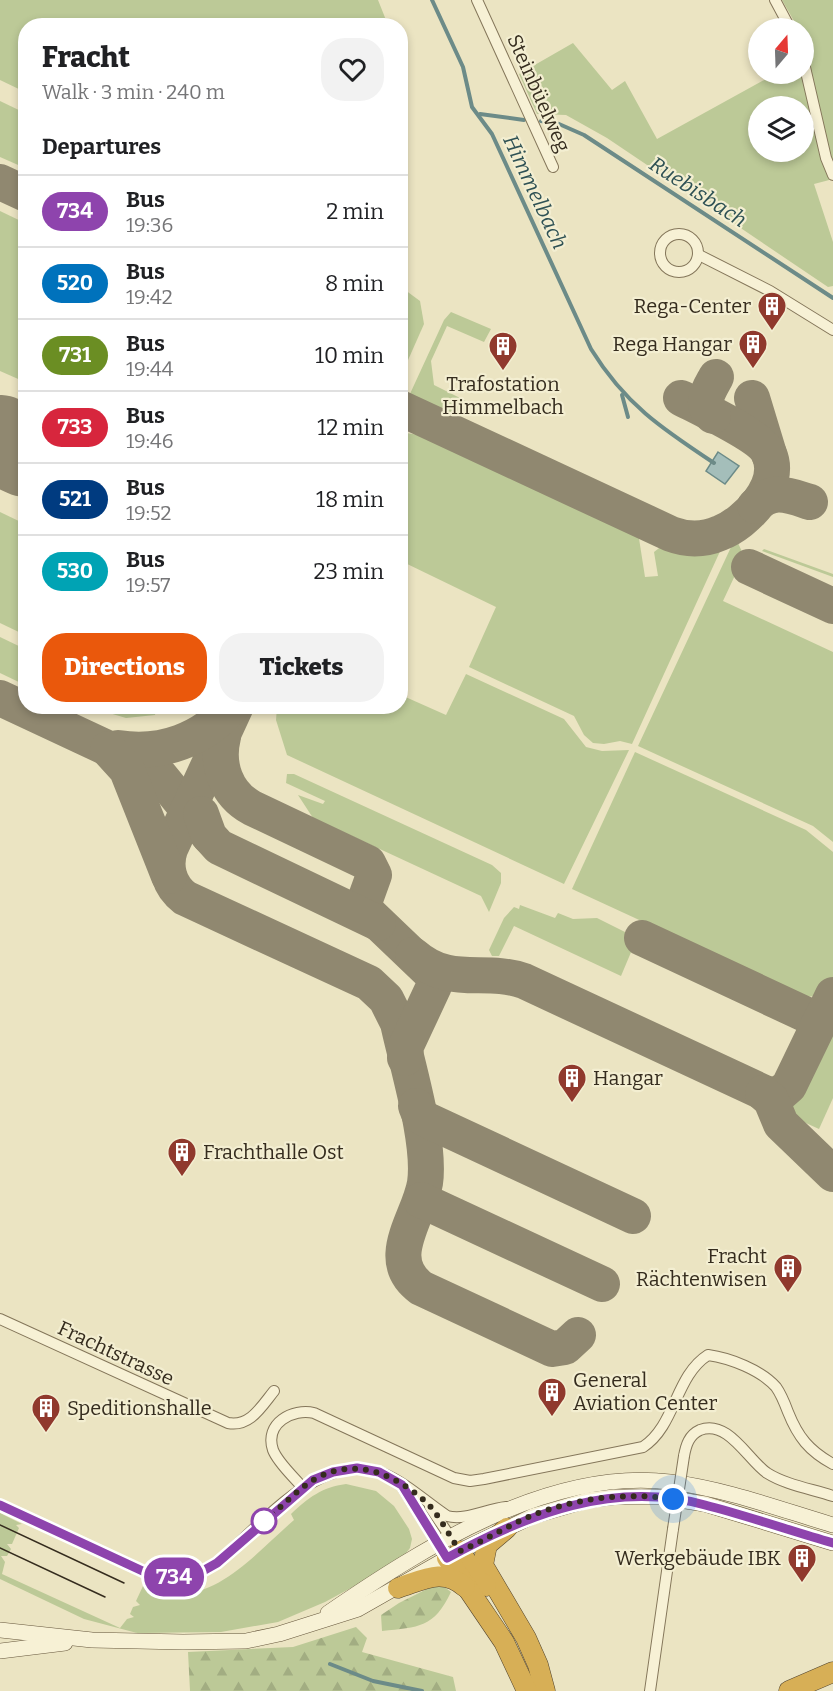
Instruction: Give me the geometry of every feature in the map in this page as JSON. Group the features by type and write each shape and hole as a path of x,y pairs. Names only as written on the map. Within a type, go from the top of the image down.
{"highway":[{"path":"507,1528 490,1540 483,1555 484,1570 534,1652 544,1691"},
{"path":"449,1548 472,1595 511,1654 527,1691"},
{"path":"449,1548 478,1580 500,1597"},
{"path":"398,1588 442,1575 458,1581 472,1595"},
{"path":"789,1691 833,1672"}],"main road":[{"path":"0,1630 92,1640 246,1641 279,1634 358,1609 398,1588 449,1548 514,1506 584,1485 639,1480 701,1488 833,1525"},
{"path":"316,1621 371,1583 449,1548 507,1528 533,1516 588,1500 660,1497 705,1504 833,1544"},
{"path":"0,1651 92,1640"}],"street":[{"name":"Steinbüelweg","path":"477,0 553,167"},
{"path":"775,0 785,18"},
{"path":"809,84 826,158 833,175"},
{"path":"699,255 770,291 833,330"},
{"name":"Frachtstrasse","path":"0,1319 228,1423 246,1422 274,1391"},
{"path":"303,1488 275,1454 272,1445 278,1423 291,1413 314,1413 454,1478 470,1481 643,1447 653,1440 663,1425 693,1368 708,1356 733,1362 764,1376 777,1388 803,1442 813,1452 833,1464"},
{"path":"650,1691 684,1456 691,1437 696,1432 711,1428 727,1435 766,1473 833,1496"},
{"path":"0,1505 132,1567 167,1577 201,1572 217,1563 303,1488 322,1475 357,1468 379,1472 447,1516 460,1518 487,1508 514,1506"},
{"path":"402,1485 449,1548"},
{"path":"427,1503 449,1548"}],"green space":[{"path":"0,0 378,0 385,18 18,18 18,89 0,80"},
{"path":"782,0 833,0 833,179 814,184 833,242 833,286 828,287 607,138 566,115 537,114 519,74 573,43 612,90 625,81 657,139 757,84 814,84 814,18 792,18"},
{"path":"0,101 18,110 18,165 0,157"},
{"path":"0,211 18,220 18,379 0,371"},
{"path":"408,292 420,301 424,324 408,360"},
{"path":"451,312 491,329 484,342 447,326 431,361 434,385 470,403 459,420 454,420 409,396 444,320"},
{"path":"408,433 426,436 454,447 638,532 645,577 658,576 654,552 663,545 692,550 722,547 632,744 620,741 604,744 593,743 584,735 574,716 469,667 496,607 408,564"},
{"path":"0,512 18,521 18,632 0,623"},
{"path":"738,543 744,556 723,601 833,652 833,842 813,826 638,746 732,545"},
{"path":"764,549 833,574 833,577 762,551"},
{"path":"0,637 18,646 18,682 0,673"},
{"path":"466,674 564,719 586,747 602,751 629,750 564,884 287,755 276,720 276,714 408,714 408,698 446,715"},
{"path":"113,714 155,714 155,715 126,718"},
{"path":"635,752 806,830 833,852 833,978 823,995 806,997 572,889"},
{"path":"287,774 294,774 492,865 501,873 501,883 489,912 481,896 313,818 298,795 323,804 325,801 286,783"},
{"path":"520,905 555,918 558,913 573,919 597,918 637,938 621,976 514,926 499,956 492,956 489,950 504,918 514,907 519,909"},
{"path":"826,1025 833,1028 833,1098 819,1129 784,1113"},
{"path":"346,1484 376,1491 394,1506 409,1529 412,1539 410,1548 403,1557 386,1569 325,1602 278,1622 221,1632 137,1633 84,1619 0,1579 0,1513 22,1524 16,1525 19,1528 12,1544 7,1544 11,1549 7,1556 1,1556 5,1562 2,1574 120,1628 127,1619 134,1617 130,1614 133,1607 140,1605 136,1601 143,1586 166,1593 187,1594 207,1588 244,1565 294,1520 291,1514 310,1498 330,1488"},
{"path":"439,1583 451,1592 445,1604 431,1619 416,1626 382,1631 381,1615 399,1603"},
{"path":"356,1627 367,1638 362,1652 453,1677 456,1691 190,1691 188,1652 293,1647"}],"water":[{"path":"718,452 739,466 725,484 706,471"}],"waterway":[{"name":"Himmelbach","path":"432,0 463,67 472,107 492,134 591,349 617,385 645,414 714,463"},
{"name":"Ruebisbach","path":"480,114 524,120"},
{"name":"Ruebisbach","path":"541,121 559,124 584,135 833,298"},
{"name":"Himmelbach","path":"622,395 628,417"},
{"path":"330,1664 373,1681 422,1691"}],"taxiway":[{"path":"0,182 18,190"},
{"path":"713,416 706,401 716,377"},
{"path":"408,412 671,534 689,538 708,537 730,528 751,512 767,490 772,466 769,454 755,439 730,423 681,398"},
{"path":"752,398 769,454"},
{"path":"755,506 761,500 774,495 787,495 810,502"},
{"path":"749,567 833,606"},
{"path":"0,698 18,706"},
{"path":"34,714 150,768 161,777 209,836"},
{"path":"118,748 134,750 165,747 195,736 225,714"},
{"path":"232,714 170,849 168,869 175,888 185,898 369,983 386,999 398,1023 425,1147 425,1183 406,1238 404,1252 404,1264 410,1277 421,1288 552,1349 565,1347 578,1335"},
{"path":"223,737 222,768 225,778 236,795 252,808 368,863 374,875 365,900 366,911 434,976 434,986 406,1046 405,1058"},
{"path":"108,749 127,770 169,876"},
{"path":"201,814 209,836 219,847 378,923"},
{"path":"642,938 809,1016 815,1023 814,1032"},
{"path":"413,955 441,971 454,974 509,977 524,981 769,1095 781,1093 789,1086 833,995"},
{"path":"763,1093 771,1100 781,1124 833,1174"},
{"path":"416,1106 420,1116 427,1120 633,1216"},
{"path":"421,1200 602,1284"}],"runway":[{"path":"0,440 18,448"}],"tram line":[{"path":"0,1525 124,1583"},
{"path":"0,1548 105,1597"}],"bus line":[{"name":"734","path":"0,1505 132,1567 149,1574 167,1577 201,1572 217,1563 313,1480 344,1469 357,1468 387,1475 402,1485 414,1508 447,1558 533,1516 563,1506 588,1500 638,1496 705,1504 833,1543"}],"place":[{"name":"Rega-Center","path":"772,332"},
{"name":"Rega Hangar","path":"753,370"},
{"name":"Trafostation Himmelbach","path":"503,372"},
{"name":"Hangar","path":"572,1104"},
{"name":"Frachthalle Ost","path":"182,1178"},
{"name":"Fracht Rächtenwisen","path":"788,1294"},
{"name":"General Aviation Center","path":"552,1418"},
{"name":"Speditionshalle","path":"46,1434"},
{"name":"Werkgebäude IBK","path":"802,1584"}],"route":[{"path":"264,1521 313,1480 344,1469 357,1468 387,1475 427,1503 460,1551 533,1516 563,1506 614,1497 638,1496 673,1499"}]}
